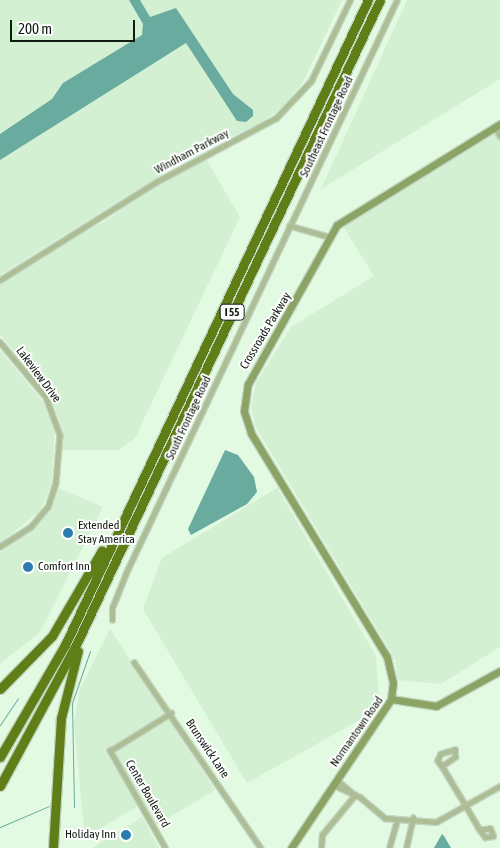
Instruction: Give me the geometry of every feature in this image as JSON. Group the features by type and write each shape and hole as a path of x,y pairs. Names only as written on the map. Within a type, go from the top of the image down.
{"highway":[{"name":"I 55","path":"0,757 65,645 368,0"},
{"name":"I 55","path":"0,786 75,647 135,516 380,0"},
{"path":"53,848 67,684 135,516"},
{"path":"0,689 52,636 118,530"}],"street":[{"name":"Windham Parkway","path":"0,280 156,182 276,118 311,81 350,0"},
{"name":"Southeast Frontage Road","path":"290,226 397,0"},
{"path":"498,126 500,136"},
{"name":"Crossroads Parkway","path":"392,699 387,657 251,433 244,411 248,384 300,297 328,236 353,213 498,126"},
{"path":"290,226 328,236"},
{"name":"South Frontage Road","path":"112,620 112,608 125,575 290,226"},
{"name":"Lakeview Drive","path":"0,342 46,398 60,435 56,483 48,507 31,527 0,546"},
{"name":"Brunswick Lane","path":"134,662 171,713 261,848"},
{"name":"Normantown Road","path":"291,848 392,699 436,706 500,671"},
{"name":"Center Boulevard","path":"165,848 110,751 171,713"},
{"path":"442,766 480,830"},
{"path":"336,783 385,818 398,820 413,818 436,822 500,786"},
{"path":"321,848 322,835 355,795"},
{"path":"406,848 413,818"},
{"path":"389,848 398,820"}],"shaded area":[{"path":"0,0 342,0 303,82 284,106 262,122 188,158 0,275"},
{"path":"407,0 500,0 500,79 321,189"},
{"path":"500,129 500,647 441,684 398,680 395,659 255,426 251,405 256,383 291,327 374,276 343,226"},
{"path":"205,157 240,217 135,438 119,450 62,450 60,422 50,398 0,334 0,285 58,244 104,222 152,187"},
{"path":"0,350 44,403 54,430 54,449 51,486 40,511 0,543"},
{"path":"58,488 103,507 40,632 0,664 0,552 35,528"},
{"path":"277,488 376,656 379,696 367,716 247,783 143,609 162,558"},
{"path":"110,629 215,790 157,825 143,803 85,838 74,724 80,689"},
{"path":"142,817 159,848 92,848"}],"water":[{"path":"129,0 140,0 150,17 176,8 233,94 253,110 253,116 246,122 237,121 186,43 0,160 0,134 52,99 63,83 142,35 143,24"},
{"path":"225,450 238,455 254,477 257,492 247,504 191,535 188,529"},
{"path":"442,834 444,836 451,848 434,848"}],"waterway":[{"path":"74,807 72,703 90,651"},
{"path":"0,725 18,698"},
{"path":"0,827 49,806"}],"place":[{"name":"Extended Stay America","path":"68,533"},
{"name":"Comfort Inn","path":"28,567"},
{"name":"Holiday Inn","path":"126,835"}]}
